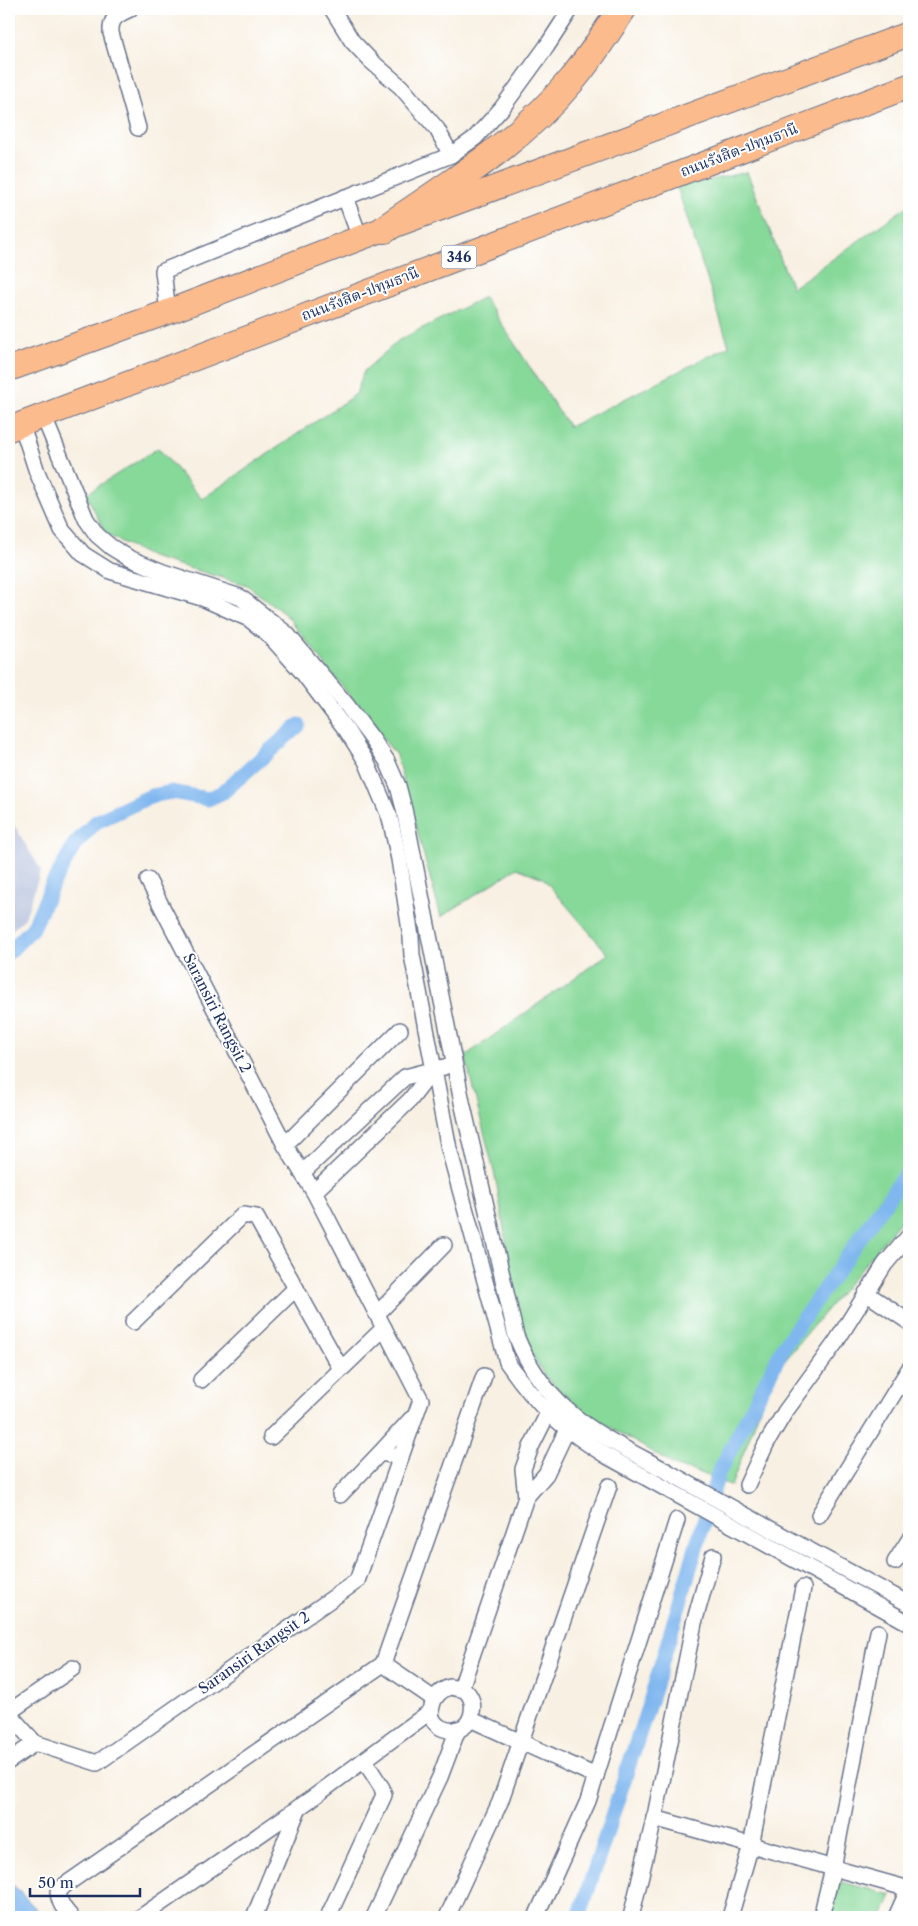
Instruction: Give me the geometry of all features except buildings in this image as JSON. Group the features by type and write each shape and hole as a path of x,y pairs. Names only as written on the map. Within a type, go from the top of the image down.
{"highway":[{"path":"385,229 470,170 528,125 570,84 622,9"}],"main road":[{"path":"9,369 168,312 360,238 909,34"},
{"name":"ถนนรังสิต-ปทุมธานี","path":"19,431 47,423 909,86"}],"street":[{"path":"130,9 117,16 110,24 138,128"},
{"path":"332,9 352,41 370,61 400,87 437,129 451,156"},
{"path":"168,312 163,271 451,156 475,138 502,108 571,9"},
{"path":"345,197 360,238"},
{"path":"47,423 86,519 97,535 111,547 129,558 240,597 260,612 287,634 346,704 387,761 398,786 404,809 455,1064 516,1336 526,1361 538,1379 574,1415 592,1429 684,1481 726,1514 909,1623"},
{"path":"19,431 62,530 82,554 110,571 142,582 202,598 249,619 269,635 303,674 347,731 366,761 390,818 399,860 412,955 449,1149 507,1362 526,1390 547,1413 567,1430 607,1456 679,1496 726,1514 909,1604"},
{"path":"142,582 148,566"},
{"name":"Saransiri Rangsit 2","path":"73,1668 9,1713 35,1743 96,1763 357,1581 421,1400 314,1192 285,1145 148,880"},
{"path":"412,955 432,944"},
{"path":"285,1145 400,1030"},
{"path":"302,1173 405,1076 455,1064"},
{"path":"314,1192 410,1100 434,1069"},
{"path":"461,1192 481,1186"},
{"path":"133,1322 243,1216 256,1217 341,1369"},
{"path":"747,1485 766,1444 785,1412 836,1342 885,1264 909,1236"},
{"path":"271,1437 341,1369 444,1245"},
{"path":"201,1380 296,1288"},
{"path":"866,1293 909,1322"},
{"path":"819,1515 909,1369"},
{"path":"71,1917 62,1907 59,1899 58,1892 65,1885 383,1664 484,1376"},
{"path":"526,1497 523,1469 531,1446 556,1398"},
{"path":"340,1495 416,1415"},
{"path":"462,1688 526,1497 546,1474 574,1415"},
{"path":"380,1453 401,1457"},
{"path":"447,1917 500,1802 609,1486"},
{"path":"536,1917 588,1801 677,1520"},
{"path":"895,1562 909,1540"},
{"path":"630,1917 654,1818 694,1623 712,1556"},
{"path":"730,1917 751,1845 803,1588"},
{"path":"821,1917 833,1868 878,1632"},
{"path":"141,1917 364,1760 433,1705 444,1689 450,1687 462,1688 471,1698 473,1708 470,1719 463,1728 444,1730 439,1727 435,1723 433,1705 383,1664"},
{"path":"470,1719 596,1776"},
{"path":"374,1917 440,1777 458,1729"},
{"path":"9,1762 35,1743"},
{"path":"328,1917 384,1795 382,1788 364,1760"},
{"path":"254,1917 299,1807"},
{"path":"654,1818 909,1889 896,1917"}],"shaded area":[{"path":"9,817 41,870 25,918 9,933"}],"green space":[{"path":"747,172 792,288 909,205 909,1211 773,1374 731,1486 707,1475 676,1466 586,1413 545,1377 521,1334 496,1180 465,1056 608,954 543,878 517,868 441,917 396,755 287,616 247,585 151,557 106,534 86,494 158,448 202,499 356,394 364,371 399,340 484,297 569,427 729,346 677,187"},
{"path":"837,1881 892,1895 883,1917 829,1917"}],"water":[{"path":"9,1881 44,1917 9,1917"}],"waterway":[{"path":"9,952 33,928 52,885 75,844 96,822 151,796 172,792 208,799 223,792 299,725"},
{"path":"579,1917 653,1692 718,1474 784,1346 903,1177"}]}
